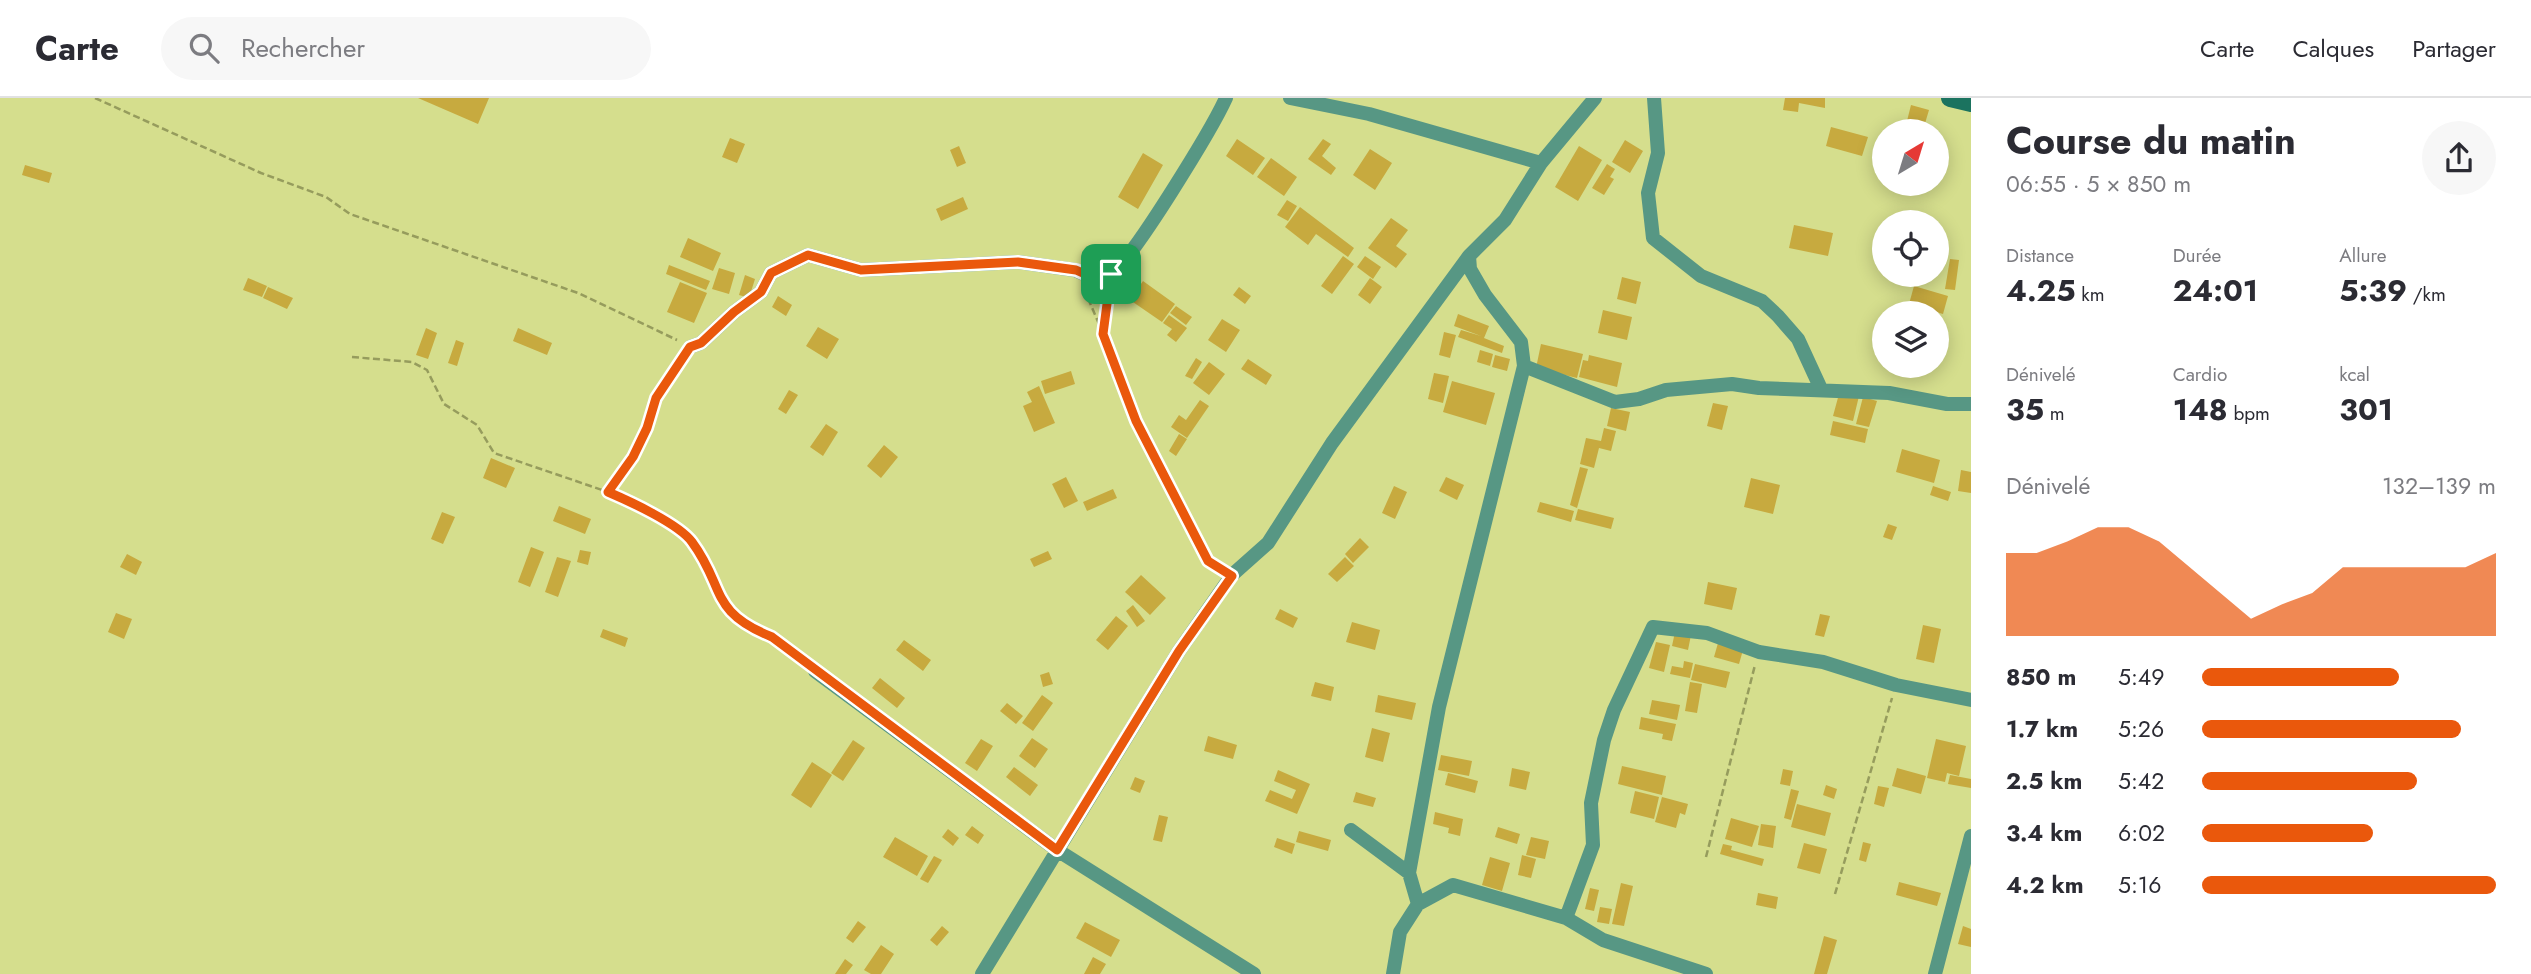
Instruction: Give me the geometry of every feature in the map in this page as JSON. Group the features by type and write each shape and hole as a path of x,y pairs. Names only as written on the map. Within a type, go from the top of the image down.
{"main road":[{"path":"1950,98 1971,103"}],"street":[{"path":"690,347 701,343 734,312 761,292 771,273 808,255 861,270 1018,262 1076,270 1096,279 1111,274 1126,258 1184,170 1226,98"},
{"path":"982,974 1179,651 1232,576 1268,543 1332,443 1469,256 1505,220 1541,163 1595,98"},
{"path":"1654,98 1658,153 1648,193 1653,238 1701,276 1762,301 1770,308 1798,339 1821,388"},
{"path":"1294,99 1368,114 1541,163"},
{"path":"1418,904 1409,873 1439,707 1524,366 1521,342 1485,295 1470,269 1469,256"},
{"path":"1524,366 1615,402 1639,399 1666,390 1732,384 1759,388 1821,388 1861,394 1889,393 1947,404 1971,404"},
{"path":"1566,918 1593,845 1591,803 1607,730 1653,627 1707,633 1759,652 1823,662 1896,685 1971,700"},
{"path":"815,671 1057,850 1254,974"},
{"path":"1351,830 1409,873"},
{"path":"1935,974 1971,836"},
{"path":"1393,974 1400,932 1418,904 1453,884 1566,918 1603,940 1706,974"}],"path":[{"path":"95,98 261,173 326,197 350,214 578,293 625,313 690,347 656,398 647,428 633,457 608,492"},
{"path":"1076,270 1136,421 1201,549 1208,561 1232,576"},
{"path":"1103,334 1111,274"},
{"path":"352,357 412,362 427,370 444,404 477,425 494,453 608,492 643,508 691,540 728,611 745,626 772,637 815,671"},
{"path":"1706,856 1759,652"},
{"path":"1835,894 1896,685"}],"building":[{"path":"418,98 489,98 478,124"},
{"path":"1785,98 1825,98 1825,108 1799,103 1798,112 1783,110"},
{"path":"1911,105 1929,110 1926,119 1908,119"},
{"path":"1831,127 1868,137 1862,156 1826,146"},
{"path":"730,138 745,144 737,163 722,157"},
{"path":"1237,139 1265,158 1253,175 1226,156"},
{"path":"1323,139 1331,144 1322,156 1336,168 1331,175 1308,159"},
{"path":"1625,140 1643,151 1630,173 1612,162"},
{"path":"959,146 966,163 957,167 950,150"},
{"path":"1579,146 1602,160 1578,201 1555,187"},
{"path":"1370,149 1392,163 1375,190 1353,175"},
{"path":"1143,153 1163,165 1138,209 1118,197"},
{"path":"1271,158 1297,177 1284,196 1257,177"},
{"path":"1607,164 1615,169 1610,177 1614,179 1604,195 1592,188"},
{"path":"25,165 52,173 49,183 22,175"},
{"path":"963,197 968,209 941,221 936,209"},
{"path":"1287,200 1297,206 1288,221 1277,215"},
{"path":"1300,207 1354,248 1348,257 1316,234 1308,245 1285,227"},
{"path":"1391,218 1408,230 1396,246 1407,254 1396,268 1368,248"},
{"path":"1794,225 1833,233 1828,256 1789,248"},
{"path":"688,238 721,253 713,271 680,257"},
{"path":"1343,256 1354,264 1332,294 1321,286"},
{"path":"1365,256 1381,267 1373,279 1357,267"},
{"path":"1950,259 1959,260 1955,290 1945,289 1949,287"},
{"path":"669,265 710,281 706,290 666,274"},
{"path":"719,268 735,273 729,294 712,289"},
{"path":"745,275 755,279 749,298 739,295"},
{"path":"1622,277 1641,282 1636,304 1617,299"},
{"path":"248,278 267,286 262,297 243,290"},
{"path":"1370,278 1382,287 1370,304 1358,295"},
{"path":"1143,281 1175,304 1162,322 1130,300"},
{"path":"680,282 707,293 694,323 667,312"},
{"path":"268,287 293,298 287,309 263,298"},
{"path":"1239,287 1251,296 1245,304 1233,295"},
{"path":"1914,287 1948,296 1947,301 1910,301"},
{"path":"778,296 792,305 786,316 772,307"},
{"path":"1176,306 1192,317 1186,325 1170,313"},
{"path":"1603,310 1632,317 1627,340 1598,333"},
{"path":"1458,314 1489,326 1484,338 1504,346 1502,353 1458,337 1461,330 1481,336 1454,326"},
{"path":"1169,315 1187,328 1176,342 1167,335 1172,329 1163,323"},
{"path":"1222,319 1240,330 1226,352 1208,340"},
{"path":"818,327 839,339 827,359 806,346"},
{"path":"426,328 437,333 428,359 416,355"},
{"path":"518,328 552,343 547,355 513,341"},
{"path":"1444,332 1456,335 1450,358 1439,355"},
{"path":"456,340 464,343 457,366 448,363"},
{"path":"1541,344 1583,354 1577,378 1536,368"},
{"path":"1480,350 1493,354 1490,366 1477,362"},
{"path":"1495,355 1510,359 1507,371 1492,367"},
{"path":"1589,355 1622,363 1617,387 1579,377 1583,360 1588,361"},
{"path":"1196,358 1202,362 1192,379 1185,376"},
{"path":"1248,359 1272,375 1266,385 1241,369"},
{"path":"1209,362 1225,374 1209,395 1193,383"},
{"path":"1071,371 1075,384 1045,394 1041,381"},
{"path":"1434,373 1449,376 1443,403 1428,399"},
{"path":"1452,381 1495,393 1486,425 1443,412"},
{"path":"1039,386 1055,423 1034,432 1023,406 1032,402 1027,392"},
{"path":"789,390 798,395 786,414 778,409"},
{"path":"1839,394 1859,396 1853,421 1833,416"},
{"path":"1863,397 1877,401 1869,427 1856,424"},
{"path":"1200,400 1209,406 1187,438 1171,427 1179,415 1186,420"},
{"path":"1713,403 1728,406 1722,430 1707,426"},
{"path":"1611,408 1630,412 1626,431 1607,426"},
{"path":"1833,421 1868,429 1865,443 1830,435"},
{"path":"826,424 838,432 823,456 810,447"},
{"path":"1604,428 1616,431 1611,451 1599,448 1594,468 1580,464 1586,438 1601,441"},
{"path":"1179,434 1187,439 1176,456 1169,451"},
{"path":"884,445 898,457 881,478 867,466"},
{"path":"1902,449 1940,460 1934,483 1896,472"},
{"path":"491,458 515,468 506,488 483,478"},
{"path":"1580,467 1588,469 1577,508 1570,505"},
{"path":"1961,470 1971,472 1971,493 1958,491"},
{"path":"1066,477 1078,501 1064,508 1052,484"},
{"path":"1446,477 1464,485 1457,500 1439,491"},
{"path":"1751,478 1780,485 1773,514 1744,507"},
{"path":"1394,486 1407,492 1395,519 1382,513"},
{"path":"1933,486 1951,492 1948,501 1930,495"},
{"path":"1113,489 1117,498 1087,511 1083,502"},
{"path":"1540,502 1574,511 1571,522 1537,512"},
{"path":"559,506 591,519 585,534 553,521"},
{"path":"1578,509 1614,518 1611,529 1575,520"},
{"path":"442,512 455,517 443,544 431,539"},
{"path":"1888,524 1897,527 1892,540 1883,537"},
{"path":"1360,538 1369,547 1353,563 1345,554"},
{"path":"531,547 544,552 530,587 518,582"},
{"path":"580,550 591,552 588,565 577,562"},
{"path":"1048,551 1052,559 1034,567 1030,559"},
{"path":"127,554 142,562 136,575 120,567"},
{"path":"557,557 571,561 558,597 545,592"},
{"path":"1345,557 1354,566 1337,582 1328,574"},
{"path":"1141,575 1166,598 1150,615 1125,592"},
{"path":"1708,582 1737,588 1732,610 1704,604"},
{"path":"1133,605 1145,621 1137,627 1126,611"},
{"path":"1280,609 1298,618 1293,628 1275,619"},
{"path":"116,613 132,619 124,639 108,632"},
{"path":"1820,614 1830,616 1824,637 1815,635"},
{"path":"1116,616 1128,626 1108,650 1096,640"},
{"path":"1352,622 1380,630 1375,650 1346,642"},
{"path":"1923,625 1941,629 1934,663 1916,659"},
{"path":"603,629 628,638 625,647 600,637"},
{"path":"1675,632 1691,635 1688,650 1672,646"},
{"path":"904,640 931,660 923,671 896,650"},
{"path":"1656,642 1670,645 1664,672 1649,668"},
{"path":"1718,643 1743,650 1739,664 1714,657"},
{"path":"1684,661 1693,663 1690,678 1670,674 1672,666 1683,668"},
{"path":"1695,664 1730,672 1726,688 1691,680"},
{"path":"1049,672 1053,684 1043,687 1040,675"},
{"path":"880,678 905,698 897,708 872,688"},
{"path":"1315,682 1334,687 1331,701 1311,696"},
{"path":"1690,682 1702,684 1697,713 1685,711"},
{"path":"1042,695 1053,703 1033,731 1022,723"},
{"path":"1378,695 1416,703 1412,720 1375,712"},
{"path":"1652,700 1680,705 1677,720 1649,714"},
{"path":"1007,703 1023,716 1016,724 1000,711"},
{"path":"1641,717 1676,724 1672,741 1662,739 1663,734 1639,729"},
{"path":"1372,728 1390,733 1383,762 1365,757"},
{"path":"1208,736 1237,745 1233,759 1204,751"},
{"path":"1032,738 1048,749 1035,768 1019,756"},
{"path":"981,739 993,746 977,771 965,763"},
{"path":"1936,739 1966,746 1959,776 1947,773 1945,782 1927,778"},
{"path":"853,740 865,748 843,781 831,773"},
{"path":"1441,755 1472,761 1469,776 1438,770"},
{"path":"812,762 832,775 811,808 791,795"},
{"path":"1622,766 1666,776 1662,795 1618,784"},
{"path":"1014,767 1038,785 1030,796 1006,777"},
{"path":"1512,768 1530,772 1526,790 1509,786"},
{"path":"1897,768 1926,776 1921,794 1892,786"},
{"path":"1783,769 1793,771 1790,786 1780,784"},
{"path":"1278,770 1310,784 1297,814 1265,801 1270,790 1292,799 1296,790 1274,781"},
{"path":"1448,773 1478,781 1475,793 1445,785"},
{"path":"1950,775 1971,779 1971,788 1948,784"},
{"path":"1135,777 1145,781 1140,793 1130,789"},
{"path":"1826,785 1837,789 1834,799 1823,795"},
{"path":"1878,786 1889,788 1884,807 1874,804"},
{"path":"1791,789 1799,791 1791,820 1784,818"},
{"path":"1635,791 1659,797 1654,819 1630,813"},
{"path":"1356,792 1376,798 1373,807 1353,802"},
{"path":"1662,797 1688,804 1685,815 1680,813 1676,828 1655,822"},
{"path":"1797,804 1831,813 1825,836 1791,827"},
{"path":"1435,812 1463,819 1460,836 1448,833 1449,828 1433,824"},
{"path":"1159,815 1168,817 1162,842 1153,840"},
{"path":"1731,818 1759,826 1752,847 1725,839"},
{"path":"1761,824 1776,826 1773,848 1758,845"},
{"path":"972,826 984,835 978,844 965,835"},
{"path":"1498,827 1520,834 1517,844 1495,837"},
{"path":"948,829 959,838 953,846 942,837"},
{"path":"1299,831 1331,840 1328,851 1296,842"},
{"path":"895,837 928,856 917,876 883,857"},
{"path":"1531,837 1549,841 1545,859 1526,855"},
{"path":"1277,838 1295,844 1292,854 1274,847"},
{"path":"1863,842 1871,844 1866,862 1859,860"},
{"path":"1804,843 1827,849 1820,874 1797,868"},
{"path":"1723,844 1732,846 1731,850 1764,859 1762,866 1720,854"},
{"path":"1522,855 1536,859 1531,878 1518,875"},
{"path":"934,856 942,860 928,883 920,879"},
{"path":"1490,857 1510,863 1502,891 1482,885"},
{"path":"1899,882 1941,893 1937,906 1896,895"},
{"path":"1621,883 1633,886 1624,926 1612,924"},
{"path":"1590,888 1599,890 1594,911 1585,909"},
{"path":"1758,893 1778,897 1776,909 1756,905"},
{"path":"1600,907 1612,909 1609,924 1597,922"},
{"path":"858,921 866,927 853,943 846,938"},
{"path":"1085,922 1120,940 1111,957 1076,938"},
{"path":"942,926 949,932 937,946 930,940"},
{"path":"1963,926 1971,929 1971,947 1958,944"},
{"path":"1824,936 1837,940 1827,974 1814,974"},
{"path":"881,945 894,954 881,974 871,974 864,970"},
{"path":"1093,957 1106,964 1100,974 1084,974"},
{"path":"845,959 853,965 846,974 835,974"}],"route":[{"path":"808,255 861,270 1018,262 1076,270 1096,279 1111,274 1103,334 1136,421 1208,561 1232,576 1179,651 1057,850 772,637 745,626 728,611 691,540 643,508 608,492 633,457 647,428 656,398 690,347 701,343 734,312 761,292 771,273 808,255"}]}
